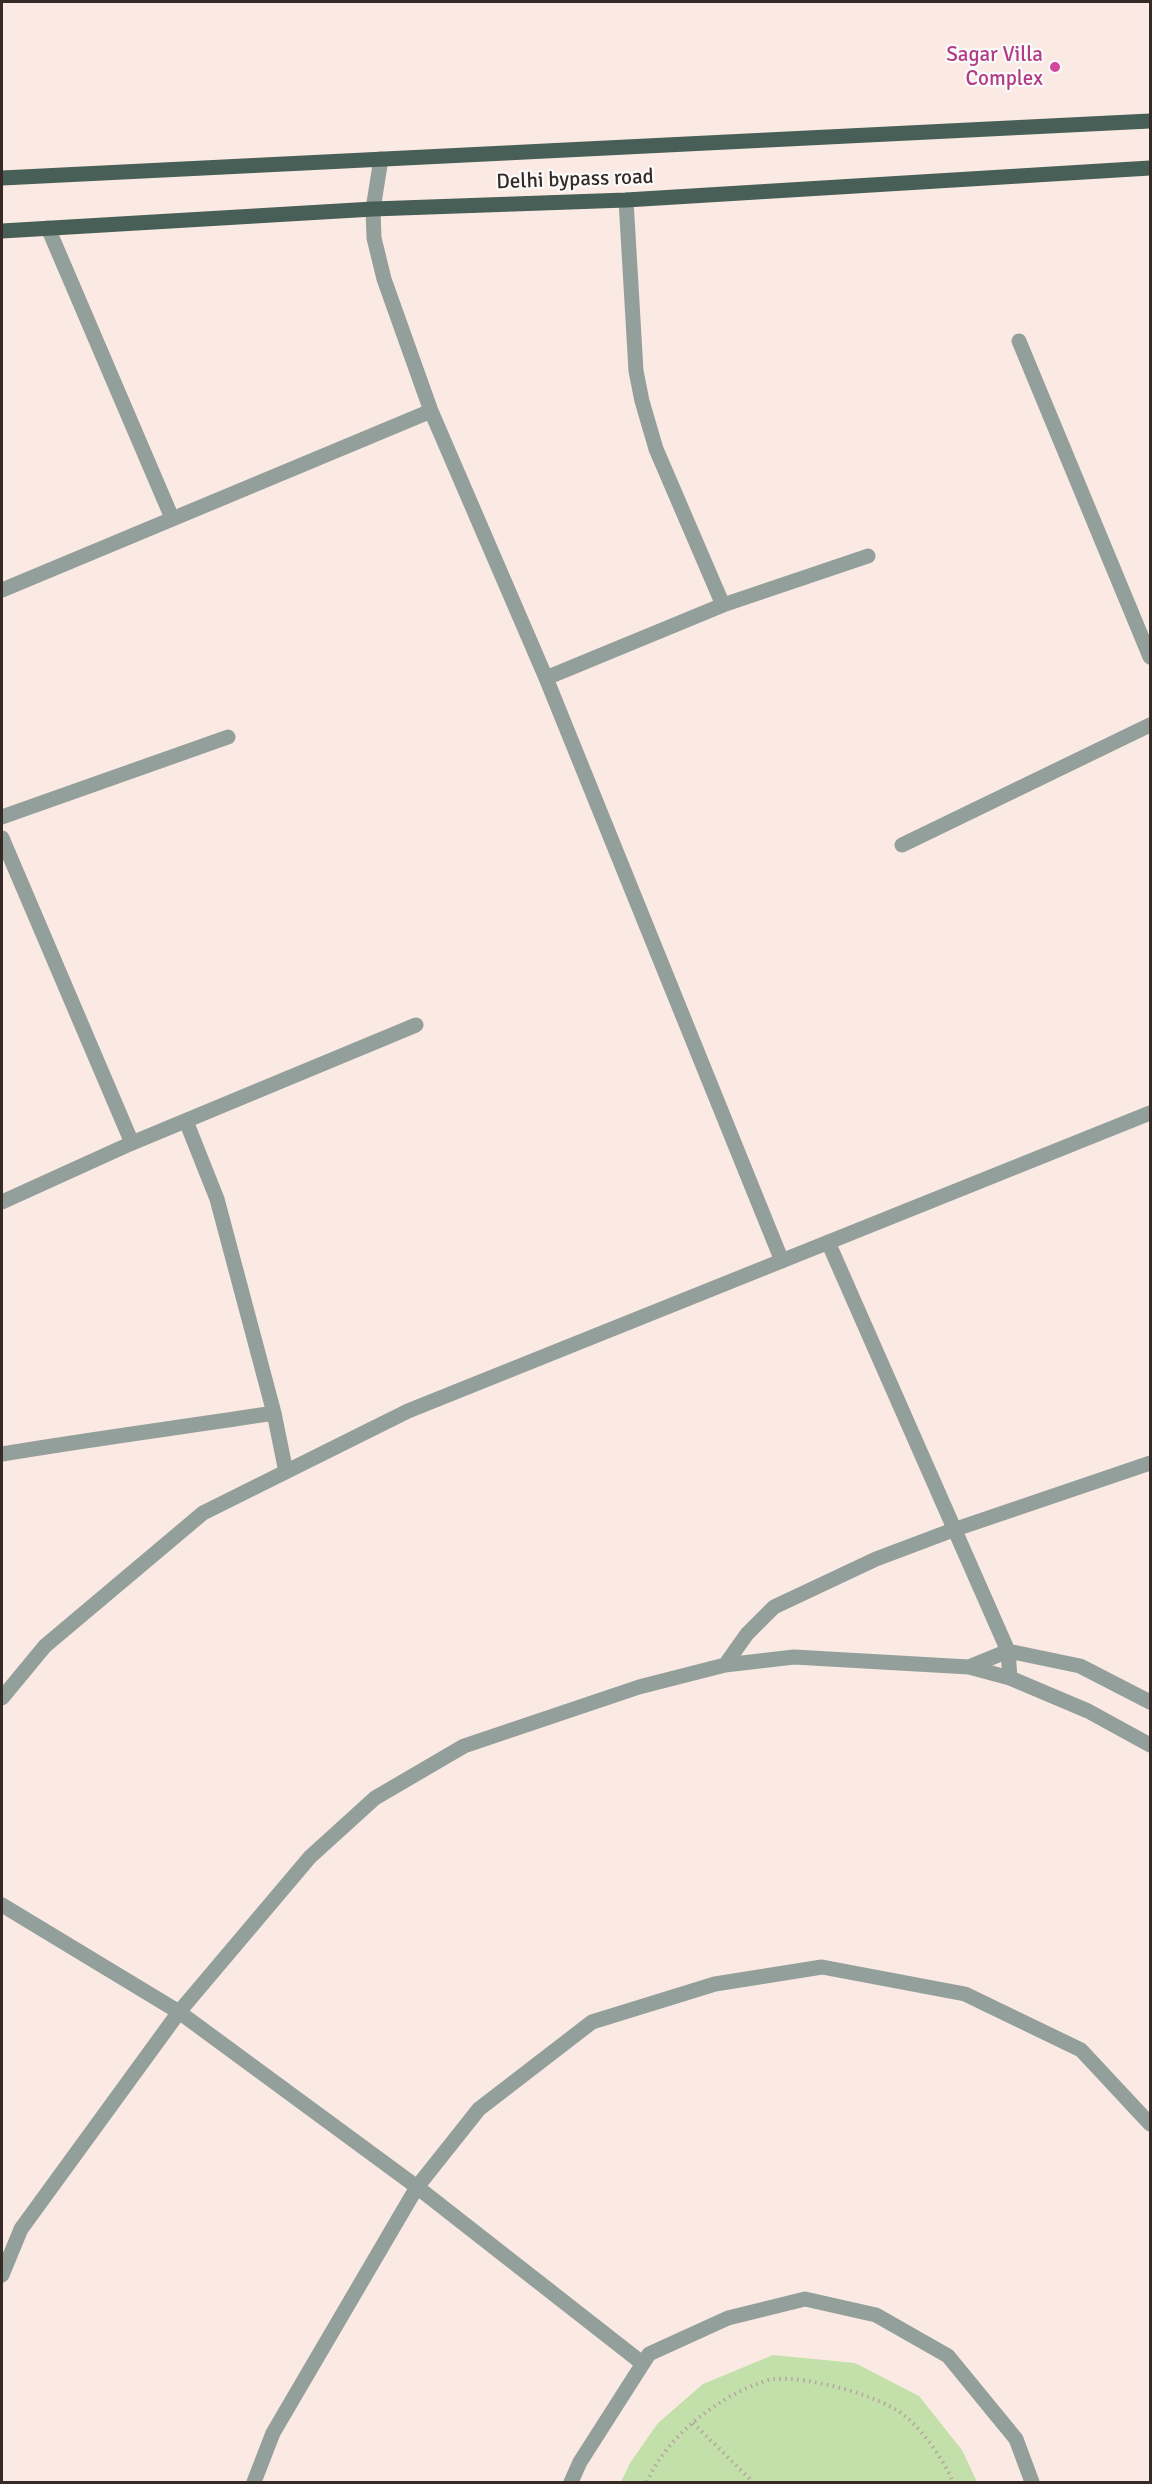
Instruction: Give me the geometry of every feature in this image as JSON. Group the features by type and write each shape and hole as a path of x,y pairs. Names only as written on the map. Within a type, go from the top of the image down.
{"main road":[{"name":"Delhi bypass road","path":"2,178 1150,122"},
{"name":"Delhi bypass road","path":"2,231 373,209 626,200 1150,168"}],"street":[{"path":"381,159 373,209 374,238 384,279 431,411 546,678 782,1261"},
{"path":"626,200 636,371 642,401 656,449 723,605"},
{"path":"48,228 172,518"},
{"path":"1019,340 1150,657"},
{"path":"2,590 431,411"},
{"path":"546,678 723,605 868,556"},
{"path":"902,845 1150,725"},
{"path":"2,817 228,737"},
{"path":"2,838 132,1143"},
{"path":"2,1202 132,1143 416,1025"},
{"path":"2,1698 45,1646 203,1513 408,1411 1150,1113"},
{"path":"186,1121 217,1198 274,1413 286,1472"},
{"path":"828,1242 1008,1651 1010,1678"},
{"path":"2,1454 102,1437 159,1431 274,1413"},
{"path":"725,1665 747,1634 774,1607 876,1559 953,1530 1150,1463"},
{"path":"969,1667 1008,1651 1080,1666 1150,1702"},
{"path":"2,2275 21,2229 179,2012 310,1857 375,1798 464,1746 639,1687 725,1665 794,1657 969,1667 1010,1678 1088,1711 1150,1745"},
{"path":"2,1905 179,2012 417,2187 642,2363"},
{"path":"254,2482 273,2433 417,2187 479,2109 592,2022 715,1984 822,1967 965,1994 1081,2050 1150,2124"},
{"path":"571,2482 579,2462 649,2354 728,2318 805,2300 876,2315 948,2356 1016,2439 1032,2482"}],"path":[{"path":"647,2482 679,2436 705,2412 736,2392 773,2379 824,2384 875,2399 905,2416 932,2446 953,2482"},
{"path":"693,2423 753,2482"}],"green space":[{"path":"773,2355 855,2363 919,2396 962,2450 977,2482 621,2482 630,2463 658,2423 703,2384"}],"place":[{"name":"Sagar Villa Complex","path":"1055,67"}]}
